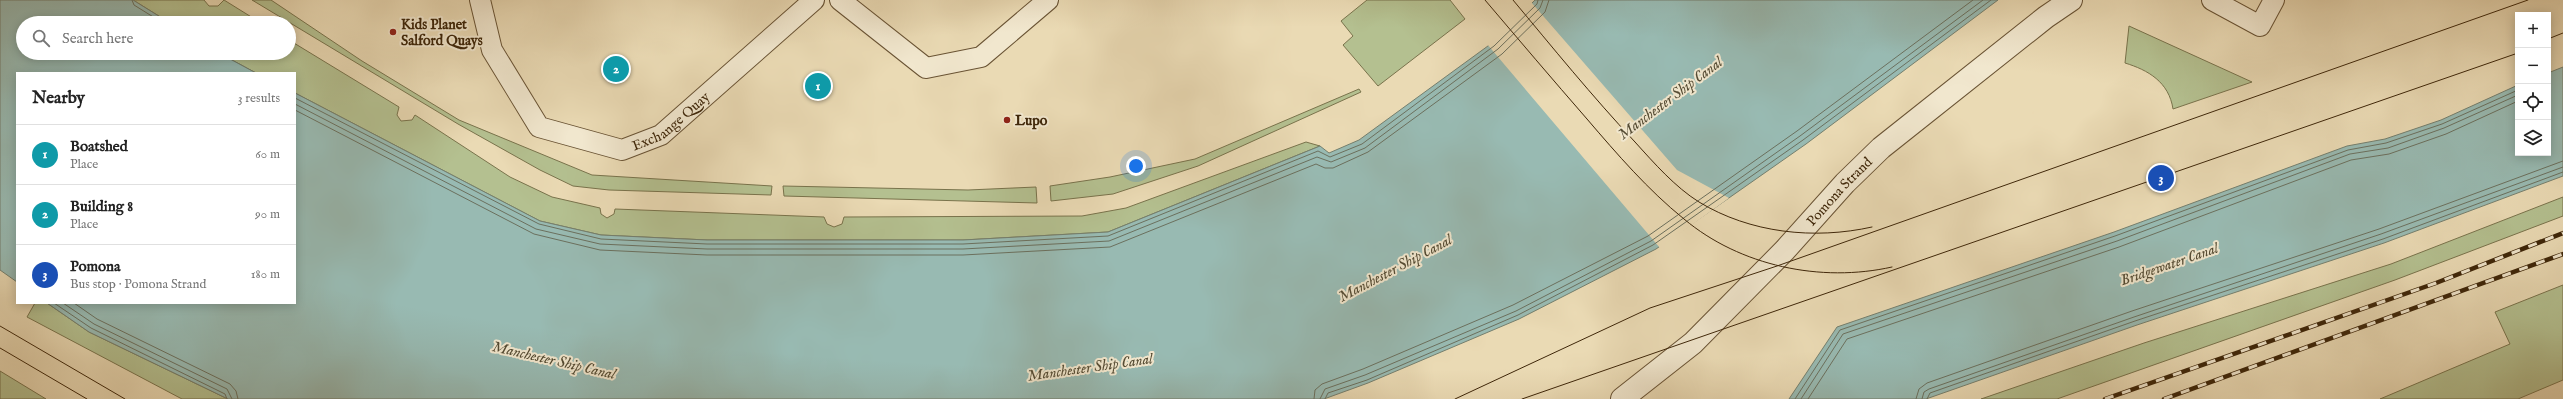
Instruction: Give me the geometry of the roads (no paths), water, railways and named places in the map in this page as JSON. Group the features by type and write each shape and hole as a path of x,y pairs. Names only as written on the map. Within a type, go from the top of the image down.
{"street":[{"name":"Pomona Strand","path":"1622,399 1693,343 1785,250 1845,183 1882,148 2046,17 2071,0"}],"lane":[{"name":"Exchange Quay","path":"480,0 492,50 539,128 622,150 661,135 814,0"},
{"path":"840,0 926,68 981,57 1048,0"},
{"path":"2212,0 2260,26 2274,0"}],"water":[{"path":"0,0 133,0 159,16 16,16 16,60 232,60 254,72 16,72 16,281 0,270"},
{"name":"Manchester Ship Canal","path":"1535,0 1998,0 1806,144 1656,249 1519,319 1368,383 1324,399 228,399 89,332 48,304 296,304 296,94 540,221 601,235 707,240 963,240 1108,232 1320,146 1329,153 1359,140 1492,43"},
{"name":"Bridgewater Canal","path":"2563,67 2563,176 2384,243 2137,325 1926,399 1789,399 1837,327 2114,232 2347,146 2385,139 2441,120 2515,86 2515,156 2551,156 2551,72"}],"tram line":[{"path":"1485,0 1633,171 1671,208 1706,235 1730,249 1782,267 1837,273 1892,267"},
{"path":"1513,0 1619,125 1673,182 1699,202 1719,213 1739,221 1783,231 1828,233 1872,227"},
{"path":"1455,399 1650,308 1777,266 2528,0"},
{"path":"2551,38 2563,33"},
{"path":"1522,399 2515,54"},
{"path":"0,326 125,399"},
{"path":"0,348 87,399"}],"railway":[{"path":"2105,399 2436,283 2563,233"},
{"path":"2164,399 2563,254"}],"place":[{"name":"Kids Planet Salford Quays","path":"393,32"},
{"name":"Building 8","path":"616,69"},
{"name":"Boatshed","path":"818,86"},
{"name":"Lupo","path":"1007,120"},
{"name":"Pomona","path":"2161,178"}]}
